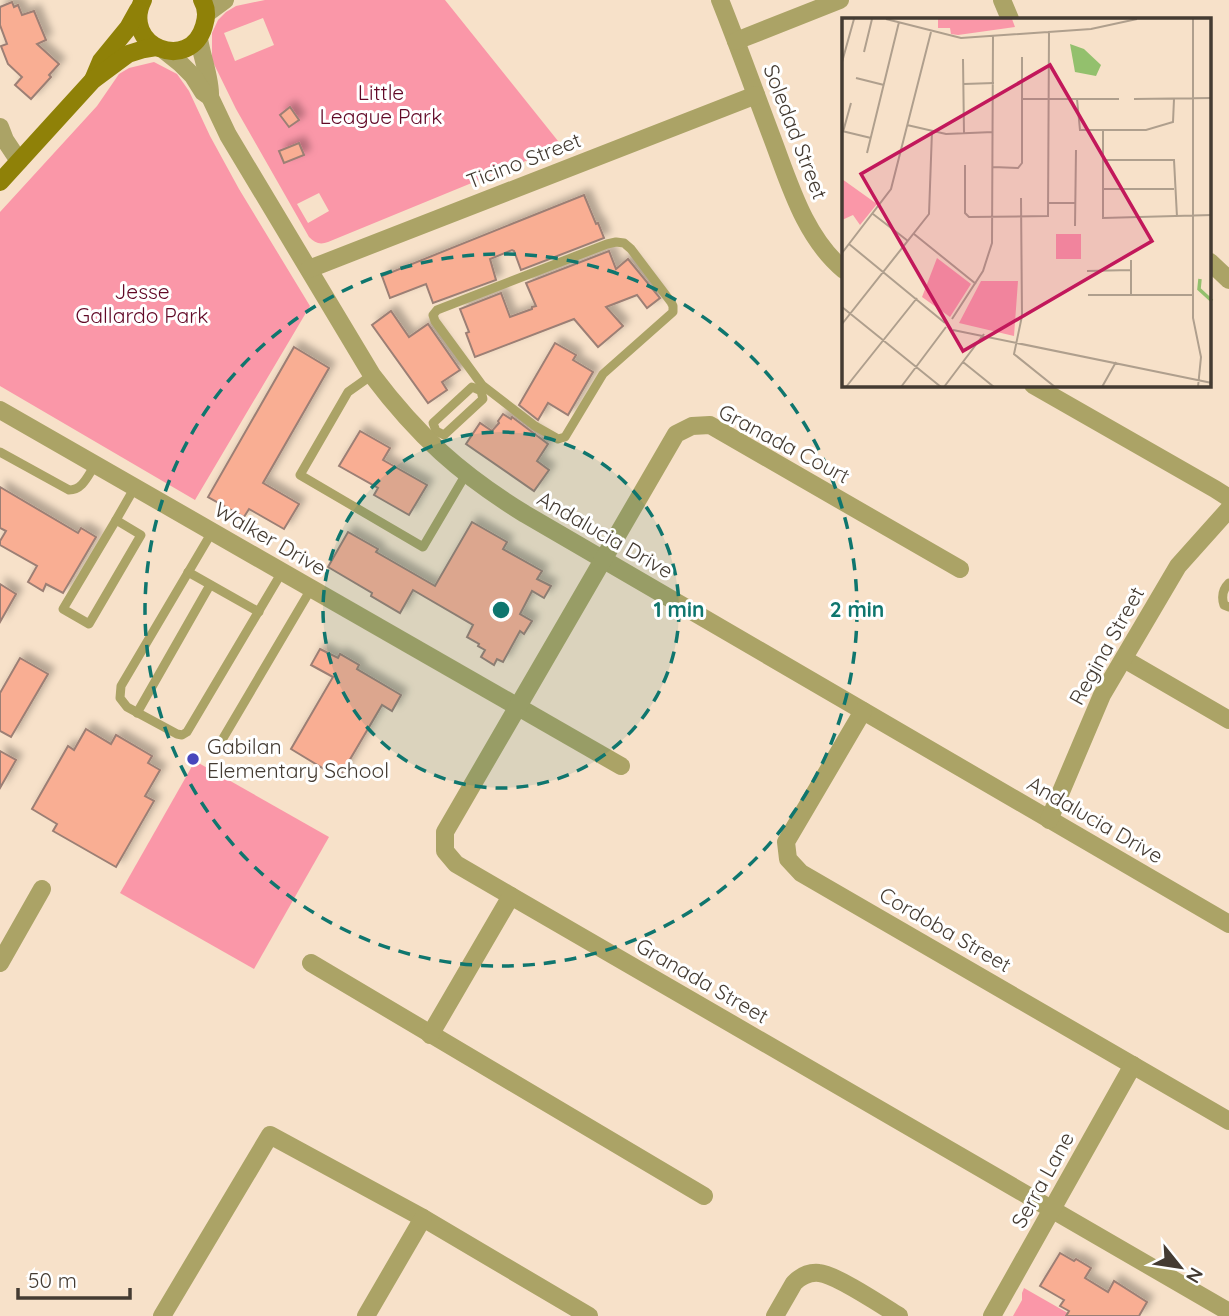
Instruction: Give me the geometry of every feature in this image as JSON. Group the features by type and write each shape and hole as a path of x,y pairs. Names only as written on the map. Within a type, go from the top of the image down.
{"main road":[{"path":"140,5 138,19 143,34 160,49"},
{"path":"93,80 101,61 140,5"},
{"path":"0,182 93,80 128,54 145,49 175,52 184,50 199,39 206,22 204,7"}],"street":[{"path":"204,7 226,0"},
{"name":"Soledad Street","path":"720,0 794,197 814,238 842,268"},
{"path":"736,41 840,0"},
{"name":"Andalucia Drive","path":"199,39 211,88 210,97"},
{"name":"Andalucia Drive","path":"160,49 193,76 203,92 210,97 228,135 372,375 399,410 431,435 466,474 504,502 603,561 1229,924"},
{"name":"Ticino Street","path":"309,269 756,95"},
{"path":"0,127 19,161"},
{"path":"1212,264 1229,280"},
{"path":"1037,387 1229,498"},
{"name":"Walker Drive","path":"0,410 621,766"},
{"name":"Granada Court","path":"603,561 677,434 692,426 710,425 960,569"},
{"name":"Regina Street","path":"1049,820 1102,695 1178,566 1229,509"},
{"name":"Granada Street","path":"603,561 445,832 445,851 456,864 1229,1312"},
{"path":"1124,659 1229,720"},
{"name":"Cordoba Street","path":"863,711 786,842 788,859 801,873 1229,1121"},
{"path":"0,963 42,889"},
{"path":"430,1035 511,896"},
{"path":"311,963 704,1196"},
{"name":"Serra Lane","path":"992,1316 1133,1065"},
{"path":"162,1316 270,1135 423,1218 577,1313"},
{"path":"366,1316 423,1218"},
{"path":"775,1316 798,1279 818,1273 832,1277 899,1316"}],"lane":[{"path":"431,435 433,423 472,387 483,389 553,438 562,439 603,374 669,317 673,306 631,249 624,243 616,242 437,310 433,319 483,389 483,399 444,435 431,435"},
{"path":"372,375 348,392 300,475 423,547 466,474"},
{"path":"0,452 69,490 82,485 94,465"},
{"path":"116,520 141,535 89,624 63,609 135,488"},
{"path":"212,532 121,686 120,698 127,707 137,713 177,734 187,732 282,572"},
{"path":"188,572 259,612"},
{"path":"1229,583 1223,590 1224,605 1229,607"},
{"path":"137,713 210,585"},
{"path":"222,740 311,589"}],"green space":[{"name":"Little League Park","path":"265,0 445,0 562,146 328,242 316,242 309,237 236,109 212,60 212,33 218,20 236,6","holes":["263,18 274,45 235,61 224,33","319,193 329,211 308,223 297,204"]},
{"name":"Jesse Gallardo Park","path":"154,62 177,74 189,91 239,189 310,306 195,500 0,386 0,212 97,106 119,74 129,68"},
{"path":"195,761 329,837 254,969 120,893"},
{"path":"1024,1288 1073,1316 1013,1316 1022,1300"}],"building":[{"path":"12,2 14,7 18,5 22,15 34,11 46,40 37,44 59,64 31,99 15,85 22,77 8,64 1,46 7,44 0,25 0,7"},
{"path":"290,107 299,120 289,127 280,115"},
{"path":"299,143 304,155 284,163 279,151"},
{"path":"584,195 604,238 521,270 512,250 490,259 496,280 433,303 426,284 390,298 382,276"},
{"path":"609,251 616,269 628,259 660,298 647,308 637,295 606,307 623,326 598,347 574,319 475,357 460,309 501,293 510,317 532,309 536,306 526,283"},
{"path":"391,311 409,337 428,324 460,370 442,382 447,390 428,403 372,325"},
{"path":"555,343 576,355 573,360 593,372 568,415 548,403 538,420 519,405"},
{"path":"294,347 329,368 263,483 299,504 284,529 249,509 244,517 208,497"},
{"path":"503,414 511,419 512,417 548,444 537,461 549,470 534,491 466,444 480,423 492,431"},
{"path":"360,431 390,448 383,460 427,485 409,515 374,495 378,488 339,466"},
{"path":"0,487 78,533 81,528 96,537 63,593 46,584 43,591 28,582 37,566 0,545 6,531 0,528"},
{"path":"472,522 507,542 503,549 542,571 537,579 551,586 544,598 532,591 520,614 532,621 524,634 520,631 503,662 497,659 494,665 481,657 485,650 467,637 473,625 413,590 400,613 328,567 348,532 378,549 376,552 435,586"},
{"path":"0,584 16,594 0,622"},
{"path":"320,649 338,658 340,654 359,665 357,669 401,695 392,711 382,705 339,778 291,749 333,677 311,665"},
{"path":"20,658 48,674 11,737 0,731 0,693"},
{"path":"86,729 111,744 116,735 152,756 148,763 160,770 145,796 154,801 116,867 53,831 57,824 32,809 68,746 74,750"},
{"path":"0,751 16,760 0,788"},
{"path":"1060,1253 1091,1268 1085,1278 1108,1292 1114,1281 1147,1302 1139,1316 1066,1316 1069,1311 1060,1306 1064,1300 1040,1286"}],"place":[{"name":"Gabilan Elementary School","path":"193,759"}]}
